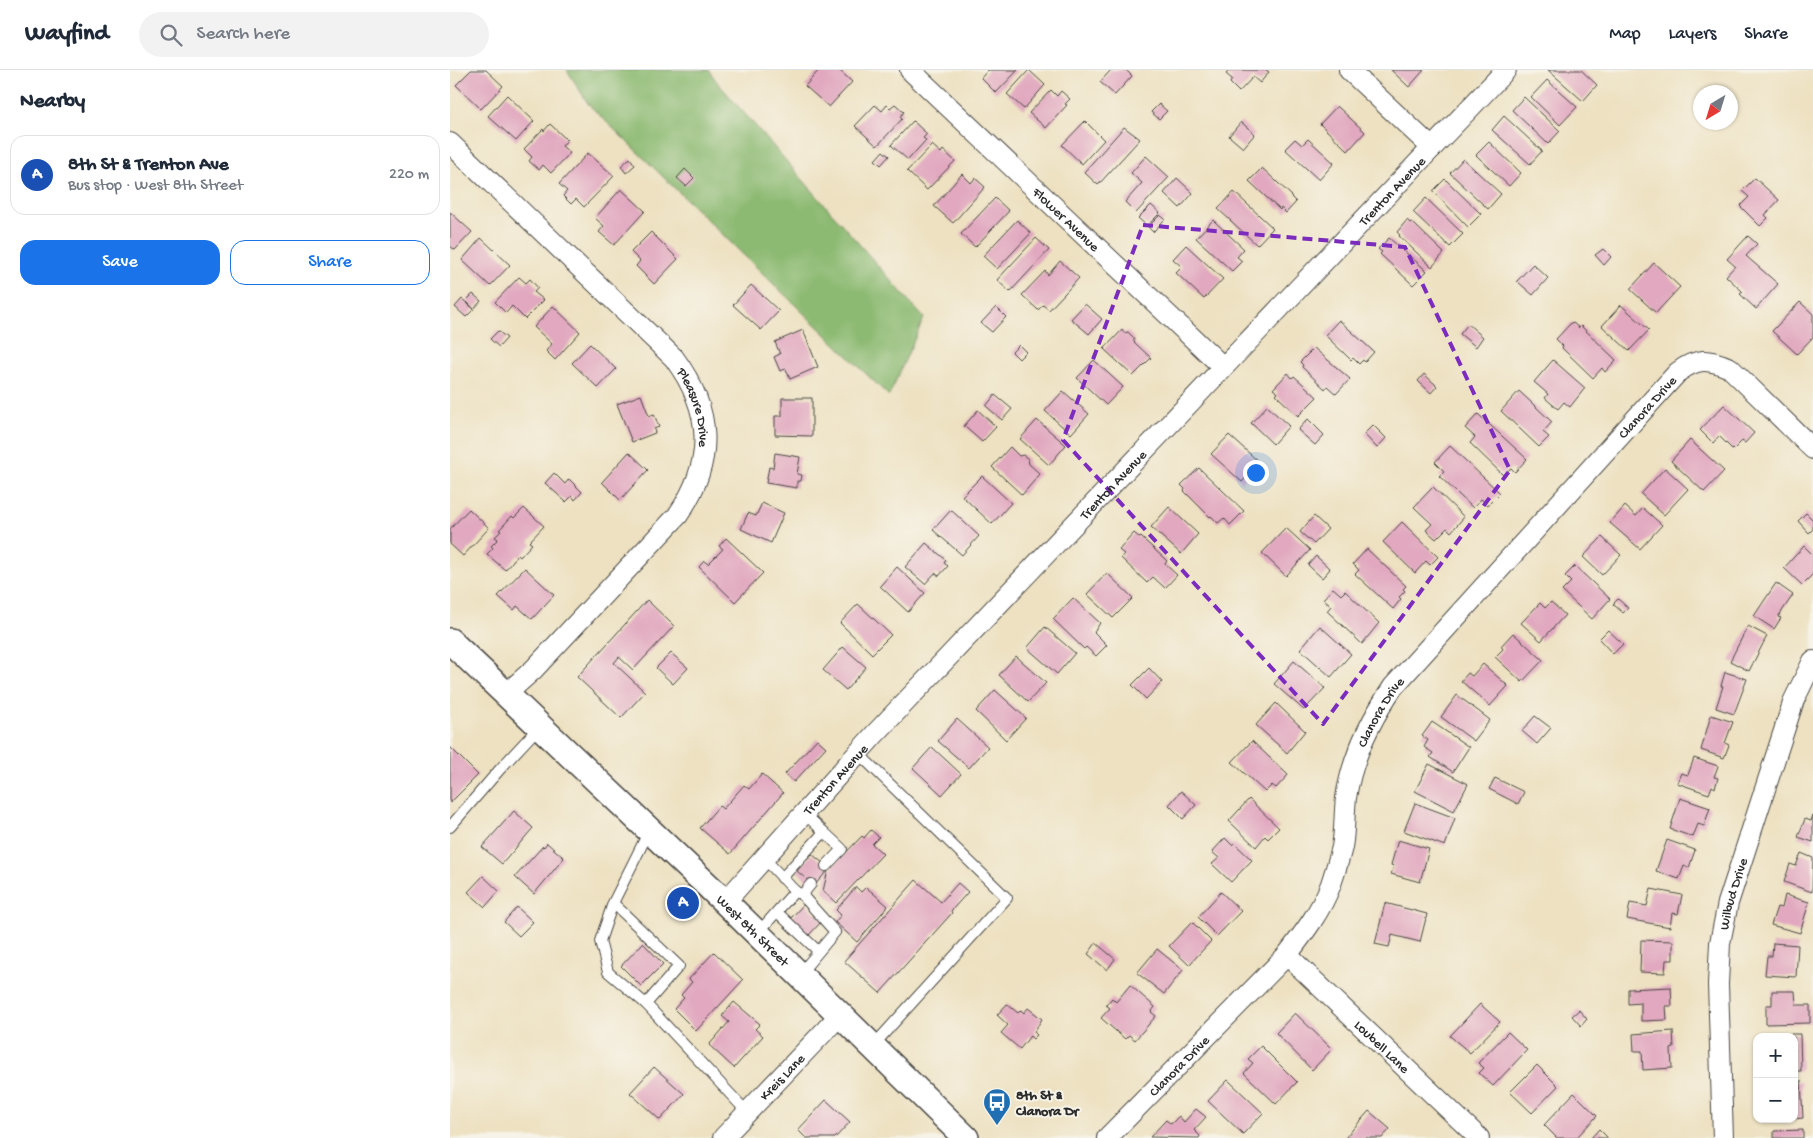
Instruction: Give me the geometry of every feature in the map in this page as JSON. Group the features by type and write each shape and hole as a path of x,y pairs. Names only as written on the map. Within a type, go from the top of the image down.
{"street":[{"name":"Flower Avenue","path":"910,70 1223,367"},
{"path":"1349,70 1432,148"},
{"name":"Trenton Avenue","path":"724,902 858,753 1506,70"},
{"name":"Pleasure Drive","path":"450,143 674,358 686,374 695,392 705,431 704,451 698,480 690,499 678,515 534,669 506,694"},
{"name":"Clanora Drive","path":"1107,1138 1287,955 1318,911 1331,885 1342,847 1346,798 1352,768 1362,740 1376,712 1393,687 1678,372 1689,364 1703,360 1717,362 1730,368 1813,449"},
{"name":"West 8th Street","path":"450,641 724,902 966,1138"},
{"name":"Wilbud Drive","path":"1723,1138 1718,984 1720,943 1728,902 1794,700 1813,661"},
{"name":"Loubell Lane","path":"1287,955 1479,1138"},
{"name":"Kreis Lane","path":"723,1138 839,1016"}],"lane":[{"path":"450,827 540,726"},
{"path":"858,753 1007,898 872,1048"},
{"path":"804,813 842,848 826,866"},
{"path":"650,831 613,903 600,941 608,972 646,1004 748,1112"},
{"path":"782,878 824,832"},
{"path":"764,858 835,932 798,976"},
{"path":"757,934 777,912 811,884"},
{"path":"613,903 679,966 646,1004"},
{"path":"777,912 818,952"}],"highlighted area":[{"path":"1143,225 1405,247 1510,470 1323,724 1063,440"}],"green space":[{"path":"567,70 709,70 717,82 924,318 889,396 589,105"}],"building":[{"path":"471,70 486,70 503,86 481,109 456,85"},
{"path":"819,70 839,70 852,82 829,107 805,86"},
{"path":"988,70 1018,70 996,93 981,78"},
{"path":"1029,70 1045,85 1024,109 1007,94"},
{"path":"1111,70 1126,70 1132,76 1115,95 1100,82"},
{"path":"1230,70 1266,70 1269,72 1260,83 1253,77 1239,92 1230,83 1232,79 1226,74"},
{"path":"1391,70 1424,70 1409,87"},
{"path":"1548,70 1581,70 1597,85 1583,101"},
{"path":"1547,80 1577,107 1560,125 1531,97"},
{"path":"1051,90 1057,96 1061,91 1070,99 1065,104 1067,105 1046,128 1029,113"},
{"path":"507,95 534,121 516,141 488,116"},
{"path":"1524,97 1560,131 1548,144 1512,110"},
{"path":"895,104 904,112 900,117 902,119 877,146 855,126 875,105 882,111 887,105 890,108"},
{"path":"1159,104 1167,111 1159,119 1151,112"},
{"path":"1337,106 1365,132 1348,151 1320,124"},
{"path":"1504,116 1542,151 1530,164 1492,130"},
{"path":"913,121 927,134 923,138 926,140 908,160 891,145"},
{"path":"1085,121 1104,140 1082,164 1062,145"},
{"path":"1241,122 1255,134 1243,148 1229,136"},
{"path":"550,124 567,140 562,146 570,153 551,173 543,165 539,170 529,161 532,157 524,149"},
{"path":"1124,127 1140,139 1098,185 1084,172"},
{"path":"1295,139 1302,145 1308,139 1334,163 1319,180 1285,149"},
{"path":"1489,142 1521,173 1509,186 1476,155"},
{"path":"932,145 941,153 943,150 955,161 927,190 907,171"},
{"path":"883,151 889,156 881,165 875,160"},
{"path":"588,153 614,176 584,207 576,199 571,204 563,196 567,191 559,184"},
{"path":"1146,156 1169,177 1136,213 1125,202 1142,183 1131,173"},
{"path":"630,158 635,165 626,173 621,166"},
{"path":"1463,159 1501,194 1488,209 1450,173"},
{"path":"1262,168 1296,202 1286,213 1281,208 1280,210 1249,181"},
{"path":"685,169 694,178 686,186 677,178"},
{"path":"962,174 971,183 975,178 985,187 953,223 934,206"},
{"path":"1177,178 1193,193 1180,208 1164,193"},
{"path":"1755,178 1779,200 1765,215 1768,218 1760,226 1740,206 1749,197 1742,191"},
{"path":"1445,179 1481,214 1468,227 1433,191"},
{"path":"621,189 645,211 614,245 599,232 604,226 595,218"},
{"path":"1234,192 1273,228 1257,245 1218,209"},
{"path":"995,198 1009,211 975,247 961,234"},
{"path":"1426,198 1463,234 1450,247 1413,212"},
{"path":"1151,205 1160,213 1147,226 1138,218"},
{"path":"450,212 472,232 455,250 450,246"},
{"path":"1160,215 1165,219 1153,232 1148,227"},
{"path":"1017,220 1031,233 997,269 983,256"},
{"path":"1213,220 1244,249 1237,257 1242,261 1232,271 1196,238"},
{"path":"1407,220 1410,223 1412,222 1444,253 1432,267 1399,236 1397,232"},
{"path":"651,232 678,259 654,284 636,266 640,261 631,252"},
{"path":"1748,236 1757,244 1746,256 1778,284 1756,309 1740,294 1743,292 1726,276 1735,266 1727,259"},
{"path":"481,238 510,265 490,286 462,260"},
{"path":"1036,238 1049,250 1010,292 997,280"},
{"path":"1389,238 1427,271 1413,285 1380,254 1382,252 1378,249"},
{"path":"1186,245 1223,279 1204,299 1176,273 1182,267 1173,259"},
{"path":"1603,249 1611,257 1604,265 1595,255"},
{"path":"1060,261 1079,278 1049,310 1043,305 1038,310 1022,295 1045,271 1048,275"},
{"path":"1654,263 1680,287 1656,313 1630,289"},
{"path":"1533,264 1548,278 1533,295 1517,281"},
{"path":"519,277 526,283 530,279 538,288 534,292 544,300 525,319 512,306 506,313 495,302"},
{"path":"751,285 779,311 761,330 733,305"},
{"path":"473,294 481,301 474,309 466,301"},
{"path":"462,299 474,309 466,317 455,307"},
{"path":"1800,302 1813,314 1813,337 1797,354 1772,331"},
{"path":"1085,304 1102,319 1089,334 1071,319"},
{"path":"1621,305 1649,330 1629,351 1602,326"},
{"path":"553,306 580,332 555,360 546,351 552,344 534,327"},
{"path":"996,307 1006,317 992,332 981,323"},
{"path":"1339,320 1374,352 1365,362 1363,360 1359,364 1353,358 1351,360 1325,335"},
{"path":"1572,322 1579,328 1581,326 1616,360 1605,372 1602,368 1593,378 1562,348 1563,346 1556,339"},
{"path":"1468,324 1483,337 1476,347 1460,334"},
{"path":"803,330 818,367 790,379 786,369 780,371 774,357 780,354 775,342"},
{"path":"1122,330 1124,333 1128,332 1134,338 1134,342 1151,358 1133,376 1104,349"},
{"path":"498,331 507,338 499,347 490,339"},
{"path":"590,344 616,369 598,388 572,363"},
{"path":"1019,345 1026,352 1019,359 1012,352"},
{"path":"1314,348 1350,379 1336,394 1327,386 1325,389 1302,367 1303,365 1300,362"},
{"path":"1094,360 1123,387 1106,405 1077,378"},
{"path":"1553,360 1585,388 1570,407 1564,402 1558,409 1545,398 1548,394 1534,382"},
{"path":"1288,373 1292,378 1294,376 1317,397 1298,416 1276,395 1278,393 1273,389"},
{"path":"1424,374 1437,386 1431,393 1418,381"},
{"path":"1063,391 1089,414 1071,434 1045,411"},
{"path":"1519,391 1552,422 1543,432 1549,437 1539,447 1501,411"},
{"path":"641,395 649,416 654,414 659,427 654,429 655,433 632,442 617,404"},
{"path":"995,395 1012,409 1002,420 986,406"},
{"path":"782,398 812,398 812,436 775,435 775,416 782,416"},
{"path":"1724,405 1754,433 1745,443 1742,441 1733,450 1719,436 1713,443 1700,430"},
{"path":"1267,406 1289,426 1273,444 1251,423"},
{"path":"978,410 996,427 982,442 964,426"},
{"path":"1478,414 1527,459 1515,472 1511,468 1503,475 1470,443 1475,437 1465,428"},
{"path":"1308,419 1324,435 1315,445 1298,430"},
{"path":"1037,420 1066,445 1049,465 1020,439"},
{"path":"1373,425 1386,438 1377,448 1364,434"},
{"path":"1229,435 1260,463 1242,482 1211,454"},
{"path":"1690,440 1724,471 1704,492 1671,461"},
{"path":"1450,446 1500,493 1488,505 1481,499 1473,508 1439,476 1444,471 1435,462"},
{"path":"1010,447 1019,456 1023,455 1028,459 1029,464 1040,474 1022,495 992,467"},
{"path":"629,452 648,470 620,500 602,482"},
{"path":"775,453 800,457 797,474 802,475 801,481 797,481 797,488 766,483 769,467 773,468"},
{"path":"1199,468 1244,511 1230,525 1224,518 1218,523 1184,491 1185,489 1181,485"},
{"path":"1665,468 1688,489 1664,515 1641,494"},
{"path":"554,473 565,484 569,479 582,492 575,500 572,496 566,502 545,483"},
{"path":"982,476 1011,503 992,524 962,496"},
{"path":"1433,487 1464,517 1451,532 1447,528 1436,539 1426,530 1432,524 1414,507"},
{"path":"762,503 784,513 771,543 741,529 748,513 756,516"},
{"path":"1625,506 1636,516 1643,508 1662,525 1640,549 1610,523"},
{"path":"1169,507 1198,534 1181,554 1151,527"},
{"path":"524,508 544,526 529,542 532,544 520,557 518,555 505,570 487,554 493,548 491,546 498,539 495,537 501,531 499,530 512,516 514,518"},
{"path":"469,509 489,528 463,556 450,544 450,529"},
{"path":"951,510 979,536 962,555 933,530"},
{"path":"1806,513 1813,520 1813,529 1809,533 1798,521"},
{"path":"1314,516 1328,529 1314,544 1300,532"},
{"path":"1402,522 1438,557 1430,565 1426,561 1415,573 1383,542"},
{"path":"1286,528 1310,550 1286,576 1262,553"},
{"path":"1134,533 1167,561 1165,564 1177,575 1165,588 1153,577 1147,583 1121,558 1124,554 1119,550"},
{"path":"1602,537 1621,555 1602,575 1583,557"},
{"path":"726,538 763,573 735,602 699,567 704,561 708,564 723,549 719,546"},
{"path":"926,543 946,560 944,563 948,566 939,576 935,573 925,584 905,567"},
{"path":"1804,546 1813,555 1813,574 1802,585 1784,568"},
{"path":"1367,549 1406,586 1403,589 1405,591 1399,597 1401,599 1393,609 1355,574 1359,570 1353,564"},
{"path":"1316,556 1330,569 1322,578 1308,565"},
{"path":"1575,566 1610,599 1592,619 1562,591 1571,582 1565,576"},
{"path":"897,567 925,593 908,612 880,586"},
{"path":"525,568 554,595 532,619 517,606 514,610 498,596"},
{"path":"1107,573 1133,598 1113,618 1087,594"},
{"path":"1776,583 1793,595 1778,617 1781,618 1774,629 1754,616"},
{"path":"1333,588 1341,595 1345,591 1379,623 1362,644 1327,611 1331,606 1323,599"},
{"path":"1073,598 1100,623 1094,632 1107,645 1096,656 1086,647 1084,649 1053,619"},
{"path":"1618,599 1628,608 1623,613 1613,604"},
{"path":"647,600 674,626 633,670 619,657 614,663 645,692 621,718 577,677"},
{"path":"1551,602 1565,615 1541,641 1521,623 1540,603 1545,608"},
{"path":"858,604 891,635 872,654 840,623"},
{"path":"1320,626 1351,654 1331,677 1300,649"},
{"path":"1748,626 1767,636 1749,671 1730,661"},
{"path":"1045,627 1075,653 1057,674 1027,648"},
{"path":"1608,630 1623,644 1613,654 1599,639"},
{"path":"1513,633 1543,660 1522,682 1495,657 1503,649 1501,646"},
{"path":"843,647 866,667 846,690 823,670"},
{"path":"671,653 688,668 673,684 656,668"},
{"path":"1016,656 1046,683 1028,702 999,675"},
{"path":"1294,661 1325,688 1304,710 1274,684"},
{"path":"1483,664 1508,686 1490,706 1461,681 1468,673 1472,676"},
{"path":"1149,668 1162,682 1146,699 1132,685"},
{"path":"1725,672 1747,679 1734,714 1716,708"},
{"path":"995,690 1026,718 1006,740 976,711"},
{"path":"1457,695 1490,720 1474,741 1441,717"},
{"path":"1276,703 1305,731 1287,753 1256,725"},
{"path":"1711,715 1733,722 1725,743 1729,745 1724,758 1701,750"},
{"path":"1535,716 1551,728 1537,744 1522,731"},
{"path":"957,719 988,747 969,768 938,741"},
{"path":"1432,722 1469,747 1453,772 1430,757 1433,753 1424,747 1428,740 1422,736"},
{"path":"817,739 826,747 794,782 785,774"},
{"path":"1252,741 1288,775 1276,788 1272,785 1265,792 1232,762"},
{"path":"450,747 478,775 450,803"},
{"path":"932,747 961,774 942,795 913,768"},
{"path":"1694,758 1718,766 1714,777 1718,778 1715,788 1712,786 1709,794 1677,783 1681,773 1688,775"},
{"path":"1429,764 1468,784 1454,811 1415,791"},
{"path":"762,774 783,793 730,854 700,828 719,806 723,809 744,785 749,789"},
{"path":"1495,778 1524,792 1518,804 1489,789"},
{"path":"1181,791 1196,805 1183,819 1169,805"},
{"path":"1680,798 1710,808 1704,826 1698,824 1693,837 1670,829"},
{"path":"1249,799 1279,828 1268,839 1265,836 1256,847 1229,821"},
{"path":"1415,803 1455,818 1445,846 1404,831"},
{"path":"514,811 533,828 502,864 482,847"},
{"path":"1813,815 1813,842 1798,837 1805,819 1811,821"},
{"path":"871,830 879,837 872,844 883,854 836,903 823,891 828,870 814,886 797,871 812,854 830,869 862,836 864,838"},
{"path":"1225,838 1232,845 1234,843 1252,860 1231,882 1212,864 1219,858 1212,852"},
{"path":"1398,840 1429,849 1420,882 1391,874 1394,866 1391,865"},
{"path":"1667,840 1695,850 1689,868 1684,866 1679,879 1656,871"},
{"path":"547,843 564,858 534,894 515,877"},
{"path":"1801,853 1813,858 1812,892 1784,882 1790,864 1796,866"},
{"path":"483,876 499,891 485,907 468,892"},
{"path":"916,880 941,902 958,883 968,892 951,911 952,913 880,993 844,961"},
{"path":"856,887 861,892 866,887 888,906 857,942 835,922 841,915 836,910"},
{"path":"1651,889 1682,895 1678,914 1672,913 1670,927 1627,919 1630,903 1647,906"},
{"path":"1221,892 1241,911 1217,936 1198,917"},
{"path":"1785,895 1809,902 1800,933 1771,925 1777,907 1782,908"},
{"path":"805,903 823,920 808,936 790,919"},
{"path":"1385,903 1427,914 1420,942 1392,935 1389,947 1375,944"},
{"path":"517,907 533,922 519,936 504,922"},
{"path":"1192,922 1211,941 1189,965 1169,946"},
{"path":"1641,940 1673,941 1673,960 1666,960 1665,973 1640,972"},
{"path":"643,943 663,964 641,986 621,966"},
{"path":"1096,943 1115,959 1107,970 1088,954"},
{"path":"1773,943 1798,945 1796,977 1765,975 1767,956 1772,956"},
{"path":"1157,949 1183,970 1164,994 1137,973"},
{"path":"714,952 743,980 696,1031 674,1009 684,998 681,995 692,982 689,979"},
{"path":"1130,985 1155,1007 1151,1012 1156,1016 1135,1040 1129,1035 1125,1039 1101,1018 1110,1008 1106,1005 1112,998 1116,1002"},
{"path":"1671,987 1672,1006 1666,1006 1667,1020 1641,1021 1641,1003 1628,1004 1628,989"},
{"path":"1772,991 1795,991 1796,1005 1810,1005 1810,1023 1766,1024 1766,1005 1772,1005"},
{"path":"734,1002 760,1024 755,1029 763,1036 734,1068 709,1045 729,1022 722,1016"},
{"path":"1007,1004 1018,1013 1021,1010 1024,1013 1028,1008 1042,1019 1034,1032 1037,1035 1033,1039 1030,1036 1020,1049 1001,1033 1008,1025 997,1015"},
{"path":"1480,1004 1500,1022 1470,1053 1450,1036"},
{"path":"1579,1010 1587,1019 1581,1026 1572,1016"},
{"path":"1295,1013 1332,1049 1312,1070 1276,1033"},
{"path":"1673,1031 1674,1048 1671,1049 1672,1068 1643,1070 1642,1051 1634,1051 1633,1034"},
{"path":"1508,1032 1527,1050 1493,1086 1479,1073 1484,1068 1478,1063"},
{"path":"1798,1034 1800,1034 1801,1071 1798,1071"},
{"path":"1261,1046 1297,1082 1276,1104 1244,1073 1253,1063 1248,1059"},
{"path":"1537,1065 1558,1086 1532,1113 1510,1092"},
{"path":"654,1067 684,1094 660,1120 630,1093"},
{"path":"1228,1080 1263,1113 1243,1134 1208,1101"},
{"path":"1798,1081 1801,1081 1803,1118 1798,1119"},
{"path":"1574,1093 1597,1116 1576,1138 1557,1138 1544,1125"},
{"path":"826,1100 850,1122 835,1138 806,1138 798,1130"},
{"path":"1196,1109 1206,1117 1194,1130 1200,1136 1199,1138 1150,1137 1166,1120 1171,1124 1179,1116 1184,1122"},
{"path":"1369,1111 1390,1129 1382,1138 1345,1138"},
{"path":"1599,1129 1608,1138 1591,1138"},
{"path":"1803,1130 1803,1138 1774,1138 1774,1131"}],"place":[{"name":"8th St & Trenton Ave","path":"683,903"},
{"name":"8th St & Clanora Dr","path":"997,1126"}]}
